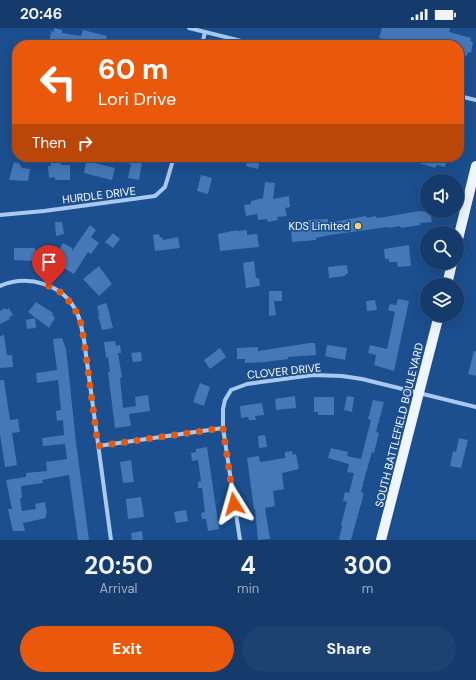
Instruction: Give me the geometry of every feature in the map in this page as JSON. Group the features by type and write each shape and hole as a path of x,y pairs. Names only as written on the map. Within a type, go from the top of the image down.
{"main road":[{"path":"461,226 476,166"},
{"name":"SOUTH BATTLEFIELD BOULEVARD","path":"381,540 437,322"}],"street":[{"path":"189,28 238,40"},
{"path":"203,40 205,32"},
{"path":"464,97 476,100"},
{"name":"HURDLE DRIVE","path":"0,215 44,211 155,196 165,187 172,162"},
{"path":"0,286 16,282 29,281 49,286 64,296 77,312 84,340 111,540"},
{"name":"CLOVER DRIVE","path":"240,540 223,428 223,409 227,396 231,390 247,384 313,375 342,376 362,379 476,407"},
{"path":"98,446 223,428"}],"building":[{"path":"54,28 62,30 62,33 81,36 83,30 107,36 106,40 50,40 51,31 54,32"},
{"path":"382,28 450,28 449,32 471,38 470,41 473,42 471,53 468,52 467,56 464,55 464,40 383,40 379,38"},
{"path":"14,162 19,163 22,168 30,169 28,181 9,180"},
{"path":"51,162 60,162 61,165 70,165 70,180 55,180 55,177 49,178 48,166 51,166"},
{"path":"86,162 115,168 112,180 84,173"},
{"path":"142,162 139,180 128,178 131,164 127,163"},
{"path":"247,162 260,162 258,169 246,166"},
{"path":"416,162 446,162 445,167 437,165 435,168"},
{"path":"201,175 212,178 208,194 197,191"},
{"path":"265,182 275,183 273,199 289,196 290,207 285,208 287,216 277,217 278,220 268,222 267,219 258,220 257,214 246,216 244,205 251,204 251,201 263,198"},
{"path":"419,211 420,218 431,218 432,222 420,223 420,225 401,228 400,226 388,227 330,235 316,238 316,240 292,242 291,229 300,228 299,223 308,222 308,220 328,219 328,223 366,216 367,218 376,216 376,218"},
{"path":"55,222 62,222 64,234 56,236"},
{"path":"90,225 96,230 91,237 99,243 91,254 88,252 74,274 53,260 63,243 72,248 72,251"},
{"path":"237,230 247,230 247,235 257,234 259,247 220,251 218,234"},
{"path":"113,233 120,239 113,248 105,242"},
{"path":"159,234 160,238 162,237 163,240 178,237 180,248 155,251 153,235"},
{"path":"409,245 411,266 398,267 397,262 389,262 389,259 385,259 384,249"},
{"path":"14,248 35,248 35,250 39,250 40,259 35,259 35,261 14,260"},
{"path":"254,261 256,278 259,278 260,286 246,288 243,263"},
{"path":"347,265 348,274 345,274 345,276 329,278 328,267"},
{"path":"99,266 112,284 99,296 83,279"},
{"path":"269,291 282,291 282,301 274,301 276,315 269,316"},
{"path":"398,299 409,301 394,371 374,365 376,355 368,353 370,345 387,349 395,312 388,310 390,304 396,305"},
{"path":"375,300 377,310 367,311 366,301"},
{"path":"36,302 53,313 52,315 55,318 49,328 28,312"},
{"path":"106,303 113,328 102,330 97,306"},
{"path":"5,308 6,310 9,308 13,315 9,317 10,319 0,324 0,311"},
{"path":"35,318 36,328 27,329 26,320"},
{"path":"4,335 7,355 12,355 13,367 0,368 0,336"},
{"path":"62,338 66,349 89,540 78,540 69,475 42,480 43,483 21,486 22,498 20,498 22,511 36,509 35,504 45,502 47,514 46,518 23,523 25,531 13,531 8,509 12,509 6,480 26,477 26,473 47,471 46,462 67,459 65,444 43,446 42,438 64,435 63,420 57,421 56,411 61,410 58,380 37,383 36,373 57,370 53,339"},
{"path":"115,341 116,346 120,345 121,353 118,353 122,377 120,378 123,408 136,406 135,397 148,395 150,411 129,414 131,426 115,428 108,372 110,372 104,342"},
{"path":"315,343 316,355 288,357 288,359 265,362 245,363 245,359 237,359 237,348 258,347 258,351"},
{"path":"327,345 347,348 345,360 325,356"},
{"path":"220,348 226,357 210,369 204,360"},
{"path":"474,351 476,351 476,376 468,374"},
{"path":"141,352 142,361 133,362 131,353"},
{"path":"0,380 4,380 10,420 18,419 20,432 12,433 17,465 5,467 0,434"},
{"path":"200,383 210,387 204,406 193,402"},
{"path":"295,396 296,408 276,410 275,399"},
{"path":"347,396 354,397 352,412 344,410"},
{"path":"314,397 334,397 334,415 318,415 318,412 314,412"},
{"path":"373,400 384,402 376,432 379,433 374,453 372,452 365,476 361,492 364,493 351,540 339,540 347,502 343,501 345,492 349,493 354,473 347,472 349,464 328,458 331,448 348,452 347,456 361,459 371,420 368,419"},
{"path":"262,403 264,415 255,416 256,420 249,420 248,417 241,418 240,406"},
{"path":"265,435 267,447 259,448 258,436"},
{"path":"459,438 468,440 461,468 450,466 453,451 456,452"},
{"path":"207,447 219,529 208,531 206,519 202,519 201,513 205,512 202,488 198,488 198,482 201,481 198,460 192,461 191,453 196,452 196,449"},
{"path":"292,451 293,455 296,454 299,469 282,473 284,489 273,491 275,506 265,508 270,539 258,540 247,458 259,456 260,462 285,458 285,452"},
{"path":"131,460 134,482 123,483 120,462"},
{"path":"141,497 144,517 128,519 126,499"},
{"path":"186,510 188,521 176,523 174,512"},
{"path":"142,531 143,540 132,540 131,533"}],"place":[{"name":"KDS Limited","path":"358,226"}],"route":[{"path":"49,286 60,292 72,304 80,319 98,446 223,428 234,504"}]}
